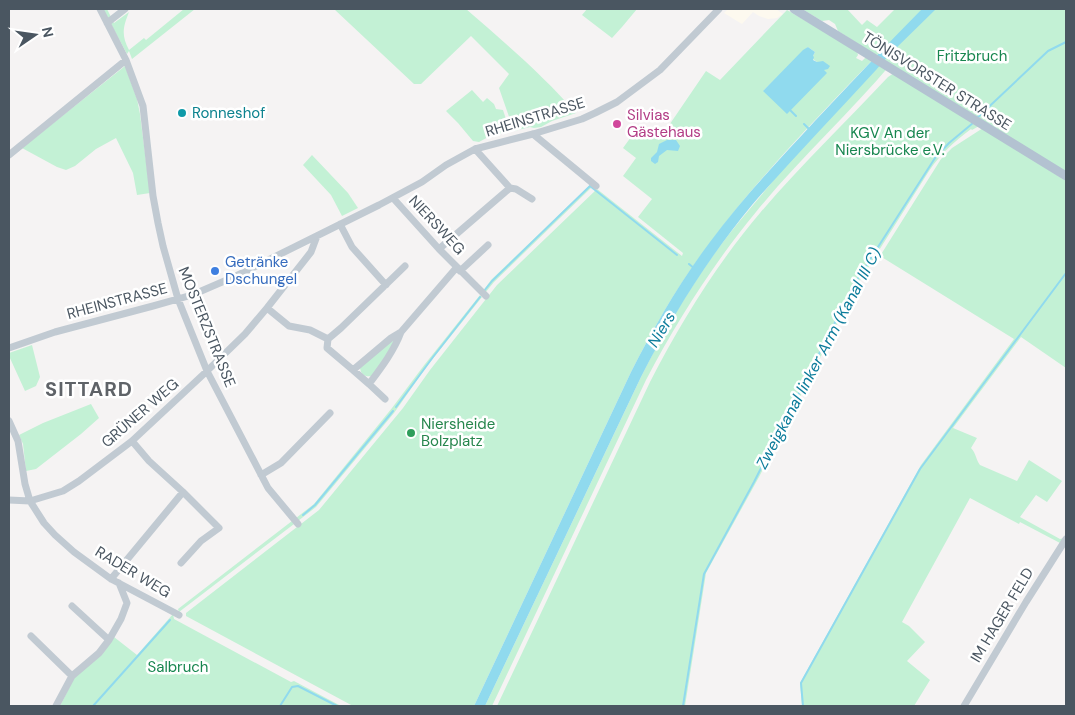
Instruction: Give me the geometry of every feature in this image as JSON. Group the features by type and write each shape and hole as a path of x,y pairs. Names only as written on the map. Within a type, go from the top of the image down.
{"main road":[{"name":"TÖNISVORSTER STRASSE","path":"794,9 1066,176"}],"street":[{"name":"MOSTERZSTRASSE","path":"100,9 126,60 142,106 157,214 163,246 178,299 207,372 261,475 268,488 298,524"},
{"path":"107,23 124,9"},
{"name":"RHEINSTRASSE","path":"9,348 55,332 192,295 236,276 393,198 475,149 582,119 617,102 660,70 719,9"},
{"path":"9,154 126,60"},
{"path":"533,134 596,186"},
{"path":"475,149 510,188 516,189 532,199"},
{"path":"439,249 510,188"},
{"name":"NIERSWEG","path":"393,198 439,249 486,296"},
{"path":"340,224 352,247 386,285"},
{"name":"GRÜNER WEG","path":"9,500 30,500 63,492 132,440 207,372 244,334 311,252 317,236"},
{"name":"NIERSWEG","path":"459,269 488,244"},
{"path":"385,399 327,348 328,340 405,266"},
{"path":"353,370 391,338 401,332 459,269"},
{"path":"267,308 289,326 310,330 328,340"},
{"path":"369,384 387,360 401,332"},
{"path":"261,475 281,463 330,413"},
{"name":"RADER WEG","path":"9,421 18,440 25,484 30,500 44,523 74,552 110,579 179,615"},
{"path":"132,440 150,461 219,528 201,541 181,563"},
{"path":"110,579 183,492"},
{"name":"IM HAGER FELD","path":"964,706 1066,539"},
{"path":"56,706 72,676 99,653 121,619 126,606 126,600 119,583"},
{"path":"72,606 109,640"},
{"path":"31,636 72,676"}],"shaded area":[{"path":"728,9 776,9 783,14 777,18 768,19 753,12 742,24 724,13"}],"green space":[{"path":"103,9 107,9 114,23 129,12 124,31 129,50 144,38 146,40 184,9 195,9 132,59 129,51 127,54"},
{"path":"334,9 466,9 537,72 576,113 541,127 530,127 514,131 499,88 509,74 471,36 421,84 414,84"},
{"path":"587,9 637,9 612,38 582,15"},
{"path":"802,9 847,9 862,25 867,20 877,27 895,9 1066,9 1066,173 979,126 971,129 953,143 929,171 859,282 759,477 706,573 685,706 497,706 650,382 687,316 714,274 760,213 807,161 894,73 891,64 772,193 740,232 696,293 646,380 492,706 485,706 641,377 676,312 724,240 879,53 749,193 677,290 631,372 474,706 353,706 186,616 186,613 319,510 403,408 430,370 497,285 597,189 682,256 683,253 638,217 652,199 623,176 636,158 623,148 639,126 659,140 706,71 720,80 787,10 857,51 858,55 856,58 862,61 871,52 838,31 835,24 829,20 822,21","holes":["808,47 815,52 813,59 817,62 763,91"]},
{"path":"125,66 137,99 140,114 150,193 137,195 133,173 116,138 96,149 75,166 66,170 22,148"},
{"path":"472,90 483,102 487,98 494,104 496,109 503,110 510,131 490,136 479,142 473,141 446,111"},
{"path":"983,128 1066,181 1066,368 1021,337 953,428 977,438 971,448 980,465 1017,481 1029,460 1062,481 1047,502 1036,495 1020,517 1060,539 1064,538 1060,543 970,498 902,622 909,626 925,642 907,661 930,680 914,706 802,706 800,683 921,465 1014,339 880,256 941,159 952,148"},
{"path":"312,155 348,193 358,208 342,216 331,195 303,165"},
{"path":"591,184 593,186 485,293 483,291 491,280"},
{"path":"480,295 482,297 427,366 394,413 316,507 298,521 296,518 314,504"},
{"path":"393,338 395,342 372,376 364,375 360,368"},
{"path":"32,345 40,377 36,386 25,391 9,353"},
{"path":"91,404 99,418 36,469 26,471 23,444 19,435 43,423"},
{"path":"292,521 294,524 179,612 178,609"},
{"name":"Salbruch","path":"173,614 174,619 291,682 294,681 341,706 60,706 74,678 114,637 137,655"}],"water":[{"name":"Niers","path":"922,9 936,9 888,56 752,205 720,246 692,288 665,332 641,377 485,706 474,706 631,372 677,289 710,242 747,195"},
{"path":"808,47 815,52 813,60 817,62 823,61 830,66 824,70 827,73 787,114 763,91"},
{"path":"667,140 676,140 680,146 678,151 667,150 659,156 658,162 655,164 651,161 651,158 657,152 659,144"}],"waterway":[{"name":"Zweigkanal linker Arm (Kanal III C)","path":"977,118 1048,51 1066,42"},
{"path":"790,110 796,116"},
{"name":"Zweigkanal linker Arm (Kanal III C)","path":"683,706 704,574 754,482 855,283 935,158 949,143 973,123"},
{"path":"804,124 809,129"},
{"path":"484,291 590,186 677,255"},
{"path":"689,264 695,269"},
{"path":"803,706 801,683 920,469 1066,273"},
{"path":"396,407 480,297"},
{"path":"303,515 315,505 393,411"},
{"path":"93,706 170,620"},
{"path":"280,706 292,687 298,686 337,706"}],"place":[{"name":"Ronneshof","path":"182,113"},
{"name":"Silvias Gästehaus","path":"617,124"},
{"name":"Getränke Dschungel","path":"215,271"},
{"name":"Niersheide Bolzplatz","path":"411,433"}],"district":[{"name":"SITTARD","path":"89,389"}],"park label":[{"name":"Fritzbruch","path":"972,56"},
{"name":"KGV An der Niersbrücke e.V.","path":"890,142"}]}
